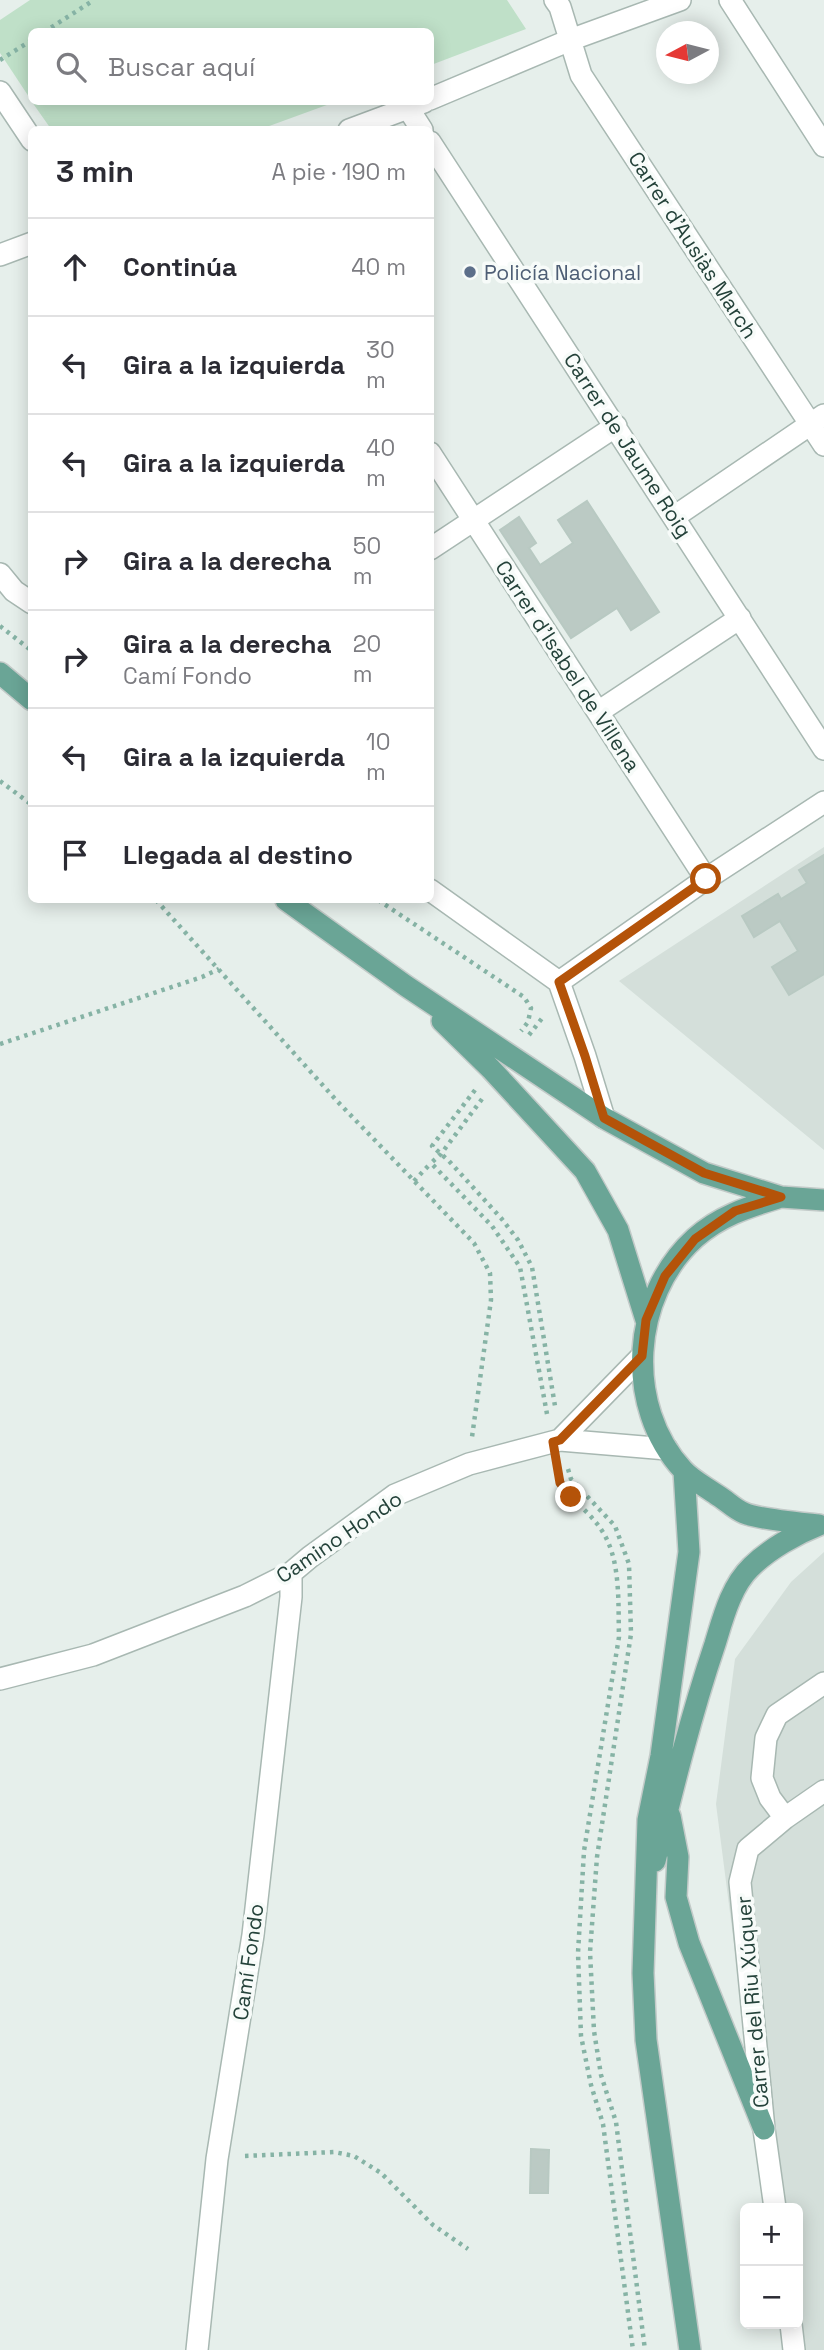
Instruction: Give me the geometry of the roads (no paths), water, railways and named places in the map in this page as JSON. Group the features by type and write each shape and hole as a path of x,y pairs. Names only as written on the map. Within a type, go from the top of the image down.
{"main road":[{"path":"0,673 28,697"},
{"path":"290,903 406,985 604,1118 704,1173 781,1197 824,1200"},
{"path":"406,985 491,1069 585,1171 618,1230 646,1320"},
{"path":"781,1197 735,1211 695,1239 665,1276 646,1320 642,1356 648,1404 667,1449 684,1471 744,1514 820,1525"},
{"path":"684,1471 690,1552 661,1756 648,1820 643,1973 646,2039 690,2350"},
{"path":"645,1903 705,1673 729,1601 750,1568 774,1548 820,1525"},
{"path":"668,1807 678,1857 676,1897 689,1943 764,2129"}],"street":[{"name":"Carrer d'Ausiàs March","path":"555,0 560,7 581,75 817,420 824,445"},
{"path":"434,97 570,40 680,0"},
{"path":"730,0 824,146"},
{"path":"0,92 28,135"},
{"path":"359,126 416,105 421,126"},
{"name":"Carrer de Jaume Roig","path":"434,148 824,749"},
{"path":"0,255 28,244"},
{"path":"674,517 817,420"},
{"path":"434,546 616,426"},
{"name":"Carrer d'Isabel de Villena","path":"434,459 706,879"},
{"path":"0,574 14,591 28,600"},
{"path":"598,712 740,618"},
{"path":"559,982 706,879 824,802"},
{"path":"434,893 559,982 604,1118"},
{"path":"556,1441 642,1356"},
{"path":"556,1441 667,1449"},
{"name":"Camino Hondo","path":"0,1679 93,1655 245,1596 291,1573 395,1495 469,1464 556,1441"},
{"name":"Camí Fondo","path":"197,2350 217,2159 253,1935 291,1597 291,1573"},
{"path":"785,1818 770,1798 762,1778 766,1738 777,1715 824,1683"},
{"name":"Carrer del Riu Xúquer","path":"774,2203 764,2129 740,1882 748,1849 785,1818 824,1791"},
{"path":"791,2329 794,2350"}],"place":[{"name":"Policía Nacional","path":"470,272"}]}
